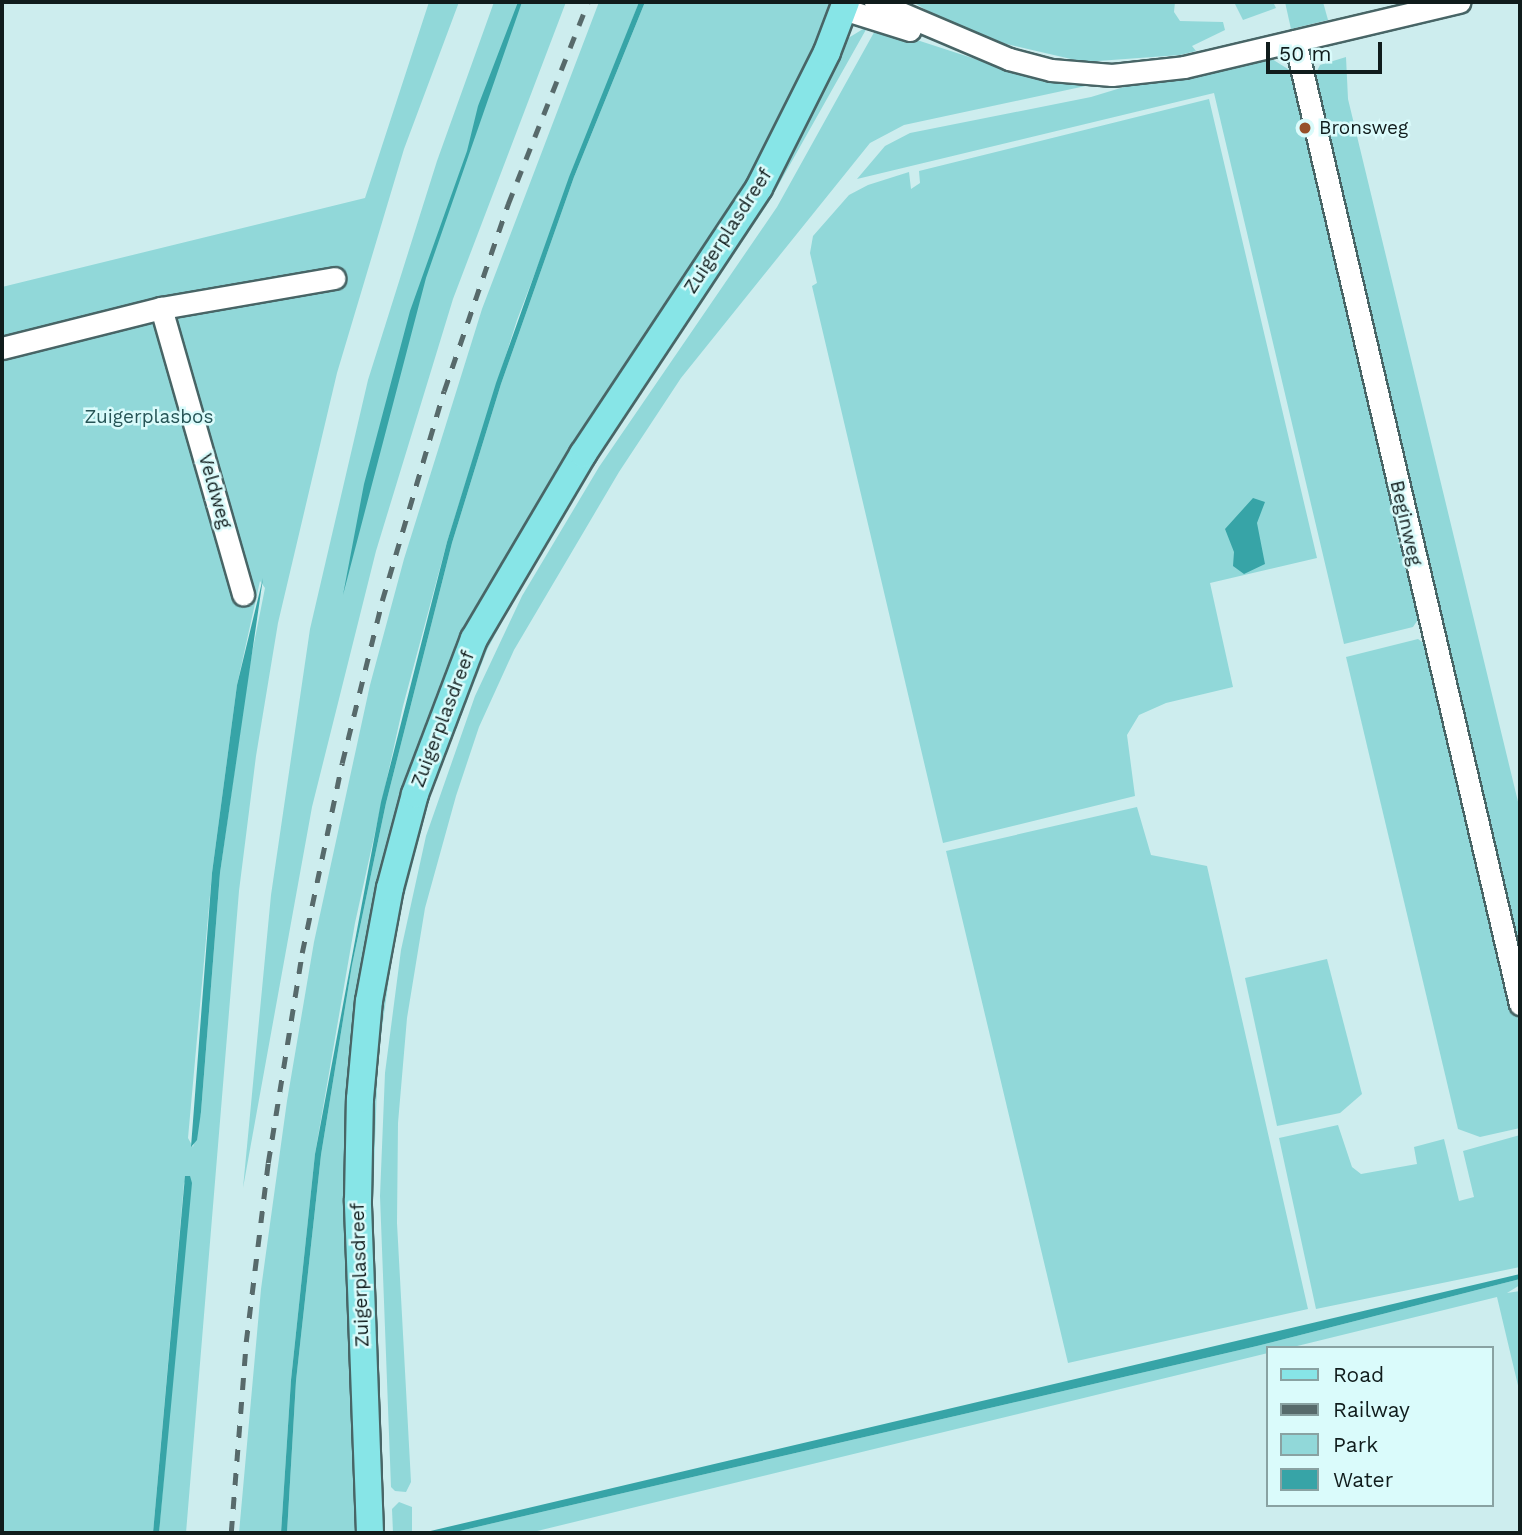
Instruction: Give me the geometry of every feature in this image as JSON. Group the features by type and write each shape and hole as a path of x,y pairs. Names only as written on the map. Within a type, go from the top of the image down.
{"main road":[{"name":"Zuigerplasdreef","path":"370,1533 358,1200 360,1099 369,1001 390,888 415,794 474,639 569,476 759,188 822,64 845,6"}],"street":[{"path":"874,2 956,40 1051,70 1112,75 1184,67 1459,2"},
{"path":"845,6 933,38 956,40"},
{"name":"Beginweg","path":"1295,41 1520,1004"},
{"path":"2,348 162,308 334,278"},
{"name":"Veldweg","path":"162,308 243,594"}],"green space":[{"name":"Zuigerplasbos","path":"429,2 459,2 404,149 337,373 278,623 256,756 239,891 186,1533 159,1533 190,1176 184,1183 153,1533 2,1533 2,287 365,198","holes":["260,581 265,588 249,668 220,873 201,1112 193,1147 188,1138 212,873 237,685"]},
{"path":"494,2 566,2 453,299 376,551 312,807 243,1188 271,895 310,629 368,380 437,161"},
{"path":"599,2 639,2 517,320 447,542 403,706 355,923 315,1154 291,1380 281,1533 239,1533 261,1289 287,1101 314,942 370,685 404,559 482,309"},
{"path":"645,2 833,2 775,141 544,497 376,911 361,1533 287,1533 296,1381 321,1155 352,965 386,803 452,543 501,384 574,177"},
{"path":"913,2 1175,2 1174,12 1180,21 1223,22 1225,30 1192,46 1196,51 1180,55 1084,62 998,42 944,21"},
{"path":"1234,2 1273,2 1276,8 1243,20"},
{"path":"1285,2 1323,2 1328,20 1291,29"},
{"path":"868,26 770,200 553,525 487,650 431,793 396,928 378,1057 372,1228 385,1533 377,1533 367,1172 381,983 427,785 506,597 777,176 845,40"},
{"path":"877,27 1006,69 1104,82 904,125 870,143 681,378 619,472 514,650 479,727 456,796 425,908 407,1018 398,1123 397,1223 411,1482 406,1492 395,1491 391,1487 380,1196 385,1073 401,950 426,836 475,696 522,596 599,467 777,207"},
{"path":"1346,57 1348,99 1520,810 1520,969 1314,77 1320,65"},
{"path":"1272,59 1291,71 1298,89 1423,612 1413,627 1344,644 1214,93 857,179 885,146 910,133 1091,97 1147,80"},
{"path":"1209,99 1317,558 1210,583 1233,687 1166,703 1139,715 1127,735 1135,796 943,843 812,286 817,283 810,253 813,236 849,195 868,185 909,172 911,189 920,183 919,171"},
{"path":"1418,639 1432,649 1520,1028 1520,1128 1480,1137 1458,1129 1346,657"},
{"path":"1137,807 1151,855 1207,866 1308,1309 1068,1363 946,851"},
{"path":"1327,959 1362,1094 1340,1113 1277,1126 1245,978"},
{"path":"1338,1125 1352,1167 1361,1174 1417,1164 1414,1147 1444,1139 1459,1201 1474,1197 1463,1151 1520,1135 1520,1267 1316,1309 1279,1138"},
{"path":"1520,1279 1520,1285 1507,1293 1520,1291 1520,1394 1497,1297 1297,1346 1266,1346 1266,1353 529,1533 451,1533 1257,1346"},
{"path":"399,1502 412,1507 412,1533 393,1533 392,1509"}],"water":[{"path":"518,2 522,2 426,278 343,595 364,484 410,311 467,151 478,106"},
{"path":"639,2 645,2 574,177 501,384 452,543 386,803 352,965 321,1155 296,1381 287,1533 281,1533 291,1380 315,1154 381,802 447,542 496,383 569,177"},
{"path":"1253,498 1265,502 1257,523 1265,564 1244,574 1233,566 1234,552 1225,529"},
{"path":"263,578 220,873 201,1112 197,1140 191,1147 212,873 237,685"},
{"path":"185,1176 190,1176 192,1183 159,1533 153,1533"},
{"path":"1520,1274 1520,1279 1257,1346 451,1533 422,1533"}],"railway":[{"path":"231,1533 246,1342 268,1163 302,953 342,763 382,601 444,391 508,204 588,2"}],"place":[{"name":"Bronsweg","path":"1305,128"}]}
